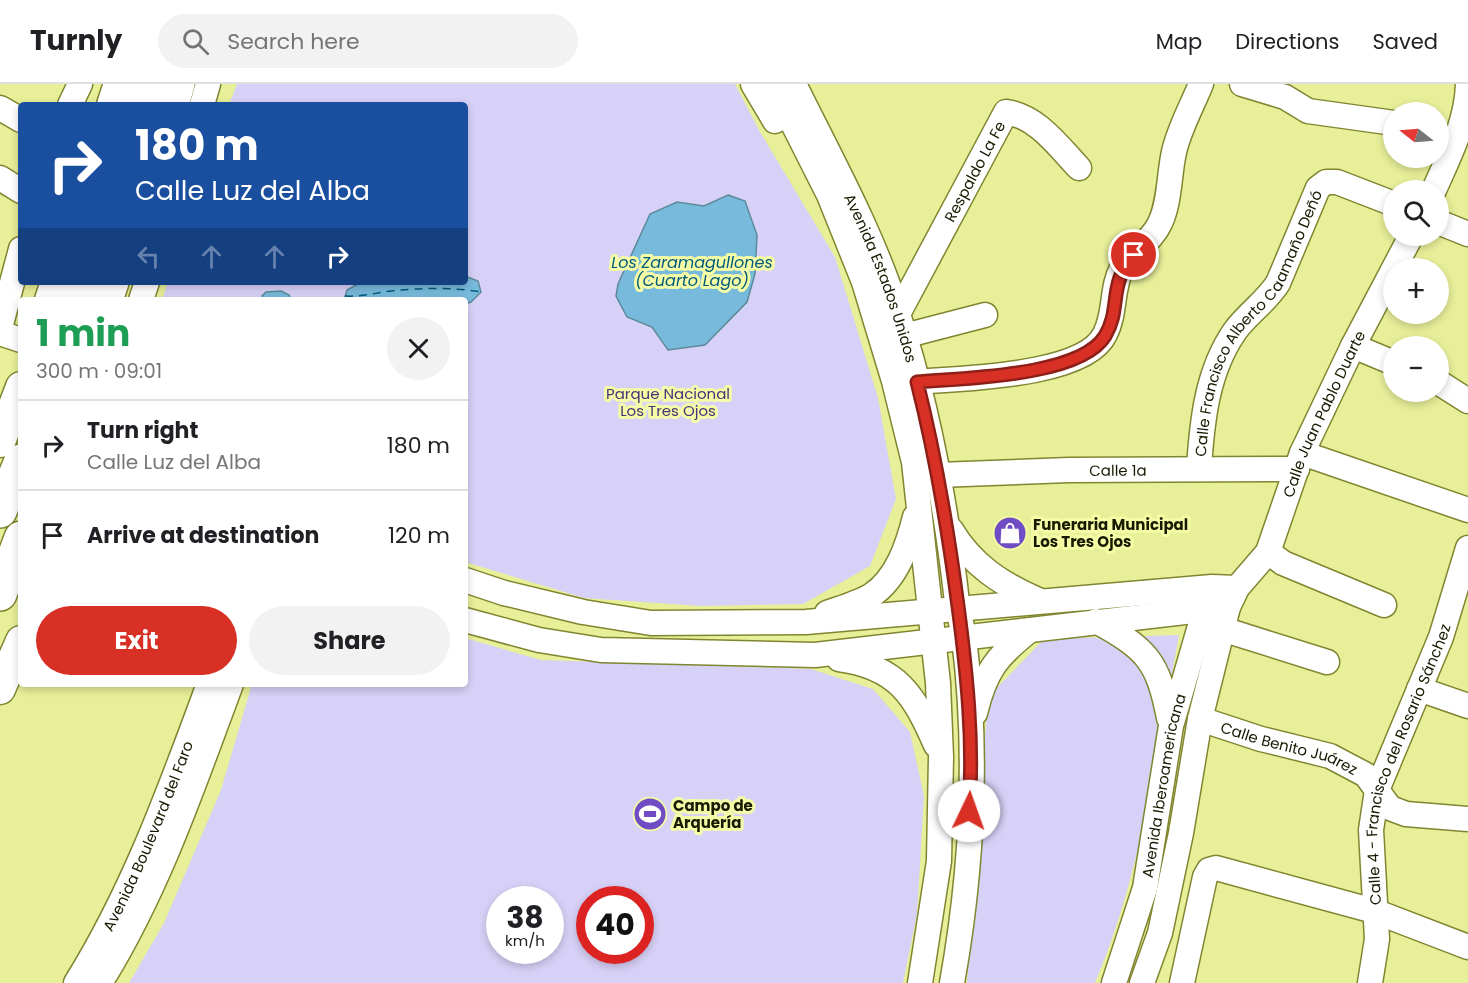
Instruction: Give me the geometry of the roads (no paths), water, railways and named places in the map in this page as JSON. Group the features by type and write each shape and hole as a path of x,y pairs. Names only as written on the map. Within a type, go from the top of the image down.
{"highway":[{"path":"142,102 148,84"},
{"path":"173,102 178,84"},
{"path":"0,496 18,464"},
{"path":"0,511 18,466"},
{"path":"0,594 18,546"}],"main road":[{"path":"113,102 119,84"},
{"path":"0,442 18,395"},
{"path":"0,689 18,647"}],"street":[{"path":"71,102 80,84"},
{"path":"203,102 208,84"},
{"path":"753,84 844,231"},
{"name":"Avenida Estados Unidos","path":"773,84 844,231 864,282 894,381 914,462 938,683 941,757 939,861 920,983"},
{"name":"Avenida Estados Unidos","path":"794,84 855,207 901,325 917,382 949,526 958,609 964,638 971,787 965,881 952,983"},
{"path":"811,84 855,207"},
{"path":"917,382 1059,365 1095,346 1105,336 1113,313 1117,281 1123,267 1160,224 1174,148 1201,84"},
{"path":"1242,84 1288,91 1308,111 1383,121"},
{"path":"1449,135 1467,104 1468,84"},
{"path":"0,108 18,118"},
{"name":"Respaldo La Fe","path":"901,325 1006,112 1018,113 1040,127 1079,168"},
{"path":"0,178 18,189"},
{"name":"Calle Francisco Alberto Caamaño Deñó","path":"1199,468 1202,417 1219,357 1236,329 1269,297 1278,283 1318,188 1326,182 1337,182 1383,200"},
{"path":"1449,226 1468,234"},
{"name":"Calle Juan Pablo Duarte","path":"1229,608 1268,552 1299,461 1353,346 1406,246"},
{"path":"0,328 18,260"},
{"path":"901,325 985,315"},
{"path":"0,333 18,339"},
{"path":"1353,346 1383,358"},
{"path":"1449,389 1468,401"},
{"name":"Calle 1a","path":"938,475 1199,468 1299,461 1468,510"},
{"path":"807,622 871,595 888,580 908,545 918,503"},
{"path":"949,526 961,547 981,568 1008,587 1041,601"},
{"name":"Calle 4 - Francisco del Rosario Sánchez","path":"1370,983 1377,939 1371,830 1377,790 1464,576 1468,548"},
{"path":"1268,552 1283,563 1384,605"},
{"path":"468,581 504,593 583,612 651,623 807,622 1212,587 1229,608 1327,662"},
{"name":"Avenida Iberoamericana","path":"1114,983 1144,888 1171,726 1203,609 1212,587"},
{"path":"816,655 1096,621 1229,608"},
{"name":"Avenida Iberoamericana","path":"1142,983 1160,933 1181,833 1200,719 1229,608"},
{"path":"468,621 539,640 601,650 816,655 857,661 891,676 918,704 941,757"},
{"path":"1096,621 1124,637 1147,655 1162,684 1171,726"},
{"path":"970,733 982,683 1006,649 1031,629"},
{"name":"Avenida Boulevard del Faro","path":"76,983 122,902 162,813 208,687"},
{"name":"Avenida Boulevard del Faro","path":"100,983 129,932 168,852 230,687"},
{"path":"1419,689 1468,706"},
{"name":"Calle Benito Juárez","path":"1200,719 1261,739 1330,756 1366,775 1390,808 1406,814 1468,819"},
{"path":"1182,983 1205,876 1209,870 1216,868 1374,911 1468,947"}],"water":[{"name":"Los Zaramagullones (Cuarto Lago)","path":"728,195 745,201 757,235 755,274 747,302 705,345 668,350 652,327 627,317 616,296 618,284 650,214 677,202 704,206"},
{"path":"468,277 478,281 481,292 468,303 468,297 345,297 347,290 356,285 468,285"},
{"path":"281,291 290,297 262,297 266,292"}],"place":[{"name":"Funeraria Municipal Los Tres Ojos","path":"1010,533"},
{"name":"Campo de Arquería","path":"650,814"}],"park label":[{"name":"Parque Nacional Los Tres Ojos","path":"668,402"}]}
